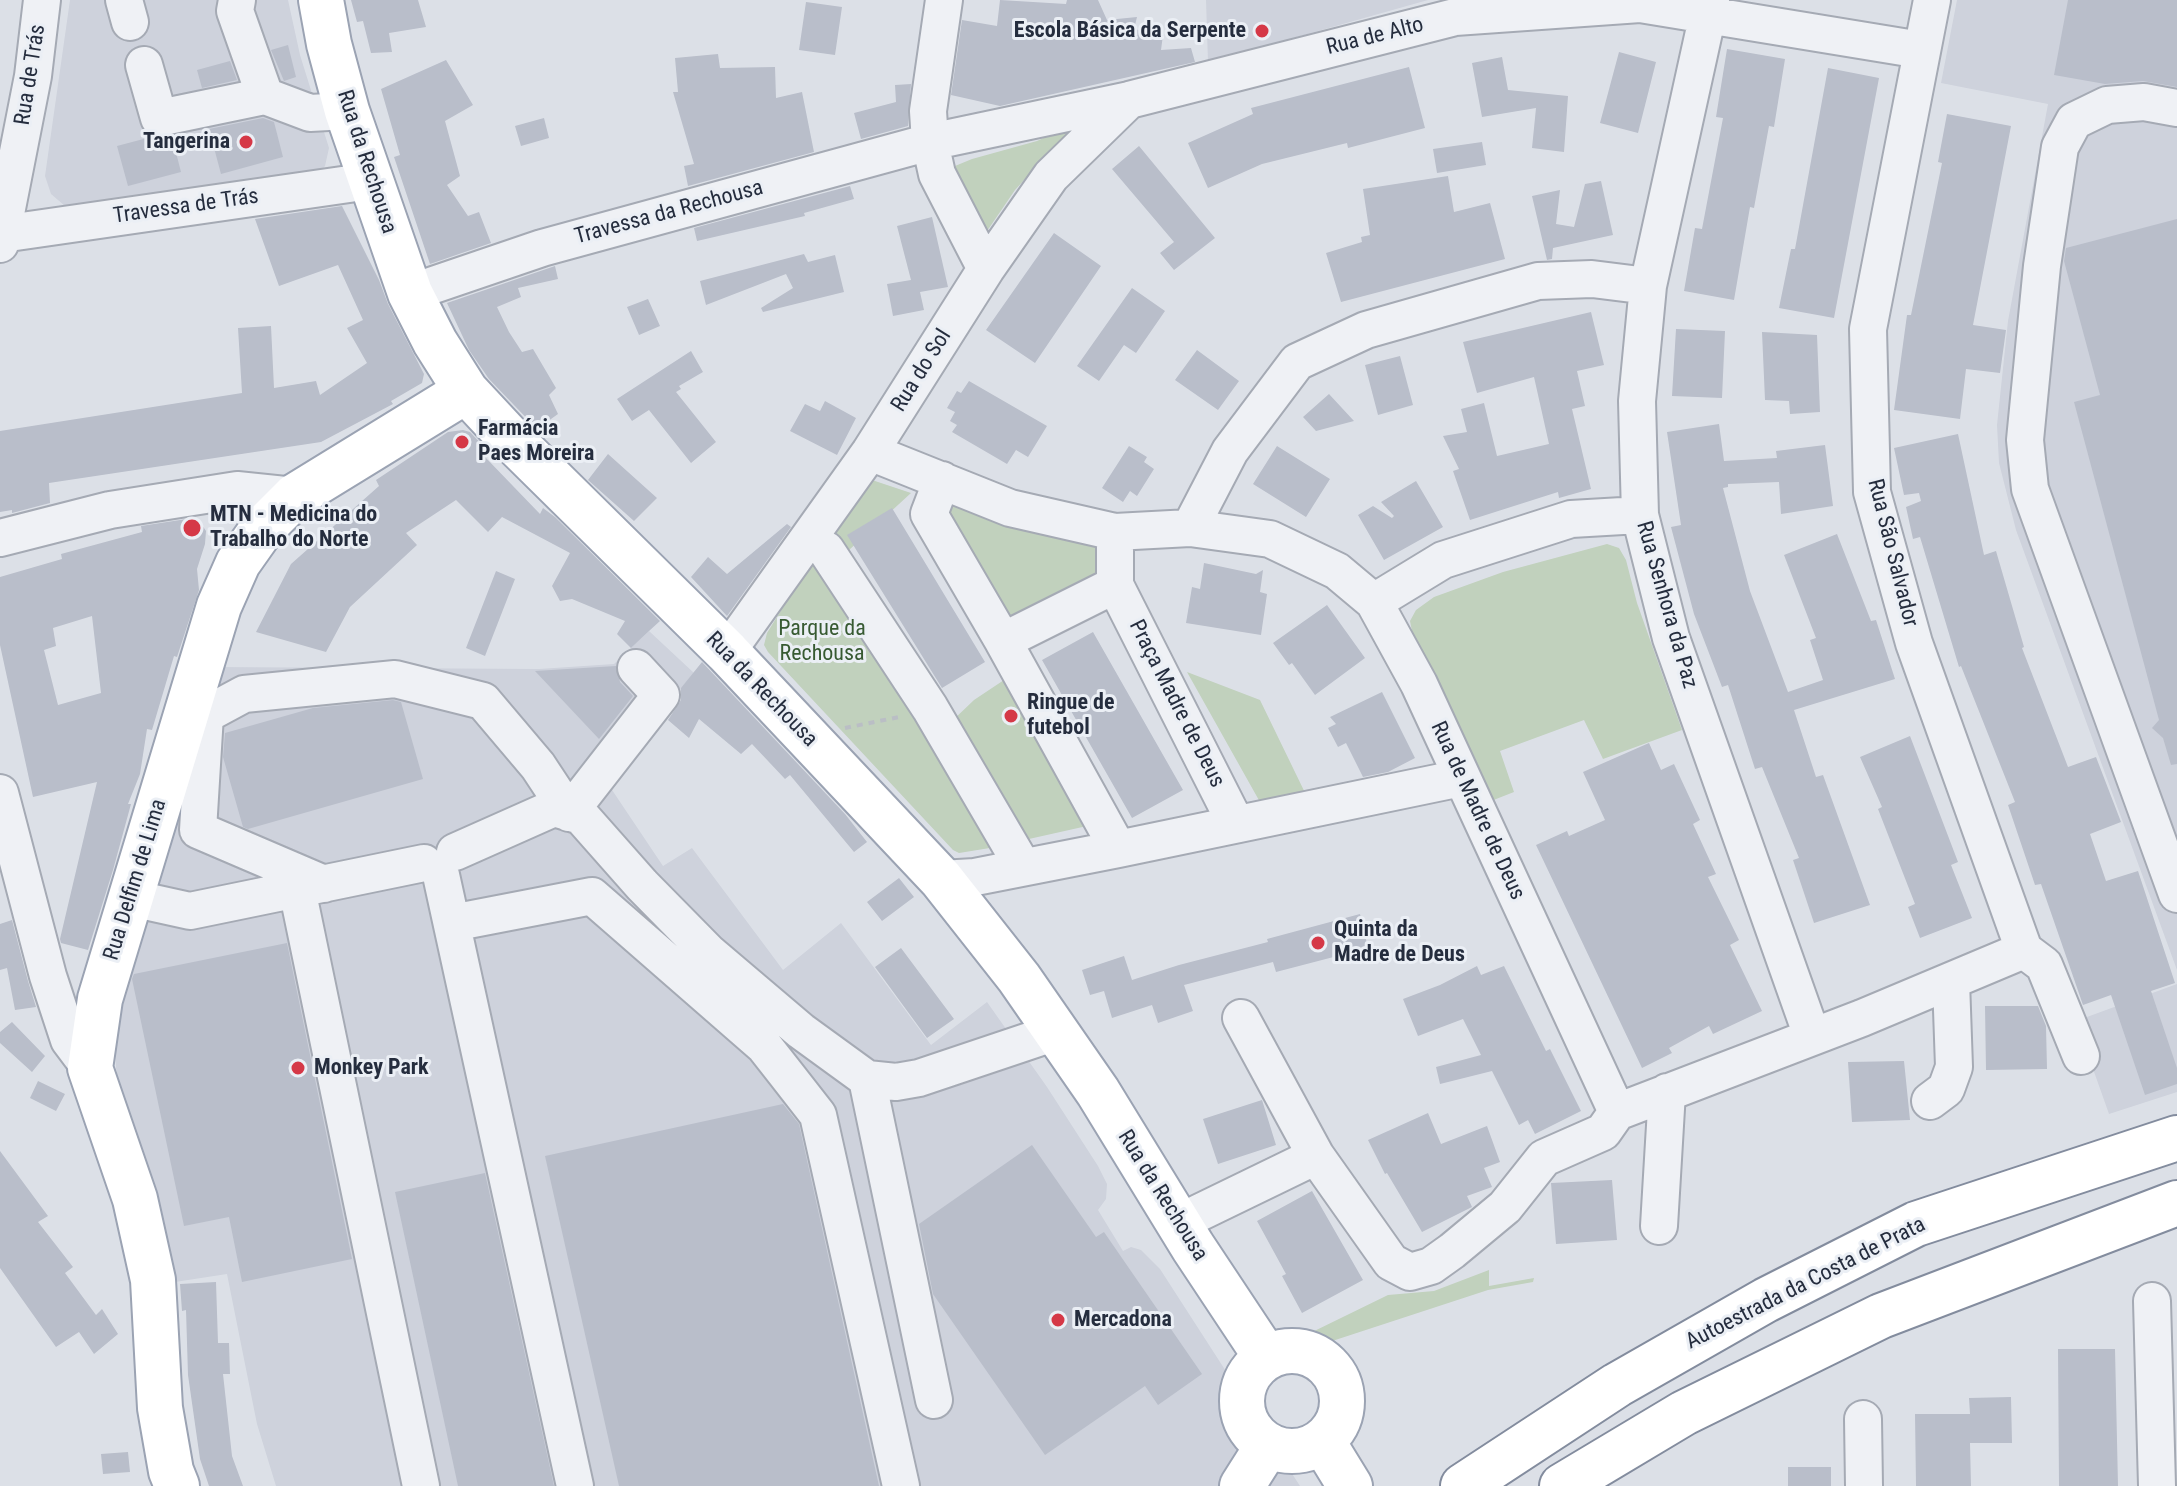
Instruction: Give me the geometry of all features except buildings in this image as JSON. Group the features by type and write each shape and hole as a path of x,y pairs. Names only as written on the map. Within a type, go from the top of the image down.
{"main road":[{"name":"Rua da Rechousa","path":"321,0 347,111 410,293 435,342 466,391 727,652 941,879 1019,978 1098,1092 1178,1223 1266,1357"},
{"name":"Rua Delfim de Lima","path":"177,1486 171,1471 160,1408 153,1280 135,1199 90,1068 100,999 219,606 238,563 262,529 295,496 466,391"},
{"name":"Autoestrada da Costa de Prata","path":"1463,1486 1617,1385 1766,1300 1916,1224 2177,1138"},
{"path":"1562,1486 1684,1413 1881,1316 2177,1203"},
{"path":"1282,1351 1307,1354 1329,1366 1343,1397 1341,1414 1323,1442 1307,1450 1291,1452 1268,1445 1249,1429 1242,1414 1241,1398 1249,1375 1266,1357 1282,1351"},
{"path":"1323,1442 1350,1486"},
{"path":"1242,1486 1268,1445"}],"street":[{"name":"Rua de Trás","path":"1,239 33,76 42,0"},
{"path":"237,0 235,11 265,96"},
{"path":"944,0 928,111 930,142 937,174 986,269"},
{"name":"Rua São Salvador","path":"1932,0 1868,329 1872,492 1914,643 2024,950"},
{"name":"Rua de Alto","path":"930,142 1129,100 1455,17 1640,4 1709,8 1921,50"},
{"name":"Rua Senhora da Paz","path":"1709,8 1648,286 1637,401 1640,515 1671,638 1812,1036"},
{"path":"144,65 159,118 265,96 310,113 347,111"},
{"name":"Rua do Sol","path":"727,652 870,452 986,269 1051,176 1129,100"},
{"path":"2177,108 2144,102 2107,105 2074,121 2060,147 2042,266 2025,440 2030,489 2177,894"},
{"name":"Travessa da Rechousa","path":"410,293 542,248 930,142"},
{"name":"Travessa de Trás","path":"1,239 370,181"},
{"path":"1190,528 1230,451 1297,362 1366,330 1538,281 1592,279 1648,286"},
{"name":"Rua de Madre de Deus","path":"870,452 1010,508 1115,532 1190,528 1270,539 1337,571 1374,602 1419,684 1617,1112"},
{"path":"942,480 929,514 1118,849"},
{"path":"0,538 110,510 237,490 295,496"},
{"path":"1374,602 1443,560 1571,519 1640,515"},
{"name":"Praça Madre de Deus","path":"1115,532 1115,585 1236,824"},
{"path":"826,550 930,708 1023,867"},
{"path":"1003,641 1115,585"},
{"path":"569,813 661,695 636,668"},
{"path":"310,886 198,830 205,715 244,694 395,679 483,701 538,766 569,813"},
{"path":"941,879 975,877 1461,778"},
{"path":"0,793 69,1040 90,1068"},
{"path":"131,898 190,911 440,863 554,808 581,816 642,885 708,952 801,1031 867,1079 896,1082 919,1078 1056,1032"},
{"path":"440,863 575,1486"},
{"path":"310,886 421,1486"},
{"path":"452,923 592,896 764,1046 818,1115 901,1486"},
{"path":"1241,1018 1316,1156 1391,1262 1410,1272 1431,1266 1452,1251 1505,1207 1544,1158 1603,1132 1617,1112 1862,1018 2024,950 2044,965 2081,1056"},
{"path":"1930,1101 1946,1089 1954,1067 1951,981"},
{"path":"53,991 77,1000 100,999"},
{"path":"867,1079 934,1400"},
{"path":"1659,1226 1667,1092"},
{"path":"1178,1223 1316,1156"},
{"path":"2152,1301 2157,1486"},
{"path":"1863,1419 1864,1486"}],"path":[{"path":"839,729 930,708"}],"shaded area":[{"path":"70,0 288,0 300,55 329,148 325,166 320,172 73,208 65,206 51,194 45,176"},
{"name":"Escola Básica da Serpente","path":"1206,0 1428,0 1208,62"},
{"path":"1957,0 2177,0 2177,970 2016,530 1999,463 1997,425 2008,321 2048,104 1941,83"},
{"path":"649,631 694,673 606,781 663,866 692,848 783,970 841,923 931,1045 987,1002 1098,1166 1107,1184 1106,1199 1098,1210 1123,1251 1131,1247 1141,1250 1160,1269 1300,1486 276,1486 257,1424 227,1274 175,1282 124,1117 116,1068 119,991 211,667 539,669 614,664"},
{"path":"2177,984 2177,1092 2109,1114 2076,1021"}],"green space":[{"path":"1063,129 1071,130 1074,135 1036,167 1015,190 985,234 953,169 955,166 1037,141"},
{"path":"872,480 911,493 836,562 825,543"},
{"path":"943,487 1110,536 1112,582 1005,634 933,512"},
{"path":"1607,544 1619,548 1626,560 1637,603 1682,730 1603,759 1584,720 1500,751 1514,792 1491,801 1410,621 1416,610 1434,597 1503,572"},
{"name":"Parque da Rechousa","path":"821,546 996,847 959,853 953,850 768,652 764,645 767,633"},
{"path":"1187,672 1260,700 1310,803 1265,811"},
{"path":"1013,674 1087,826 1020,841 951,722 974,700"},
{"path":"1489,1270 1489,1286 1534,1278 1533,1282 1488,1290 1320,1345 1310,1346 1300,1338 1388,1295 1434,1291"}],"place":[{"name":"Escola Básica da Serpente","path":"1262,31"},
{"name":"Tangerina","path":"246,142"},
{"name":"Farmácia Paes Moreira","path":"462,442"},
{"name":"MTN - Medicina do Trabalho do Norte","path":"192,528"},
{"name":"Ringue de futebol","path":"1011,716"},
{"name":"Quinta da Madre de Deus","path":"1318,943"},
{"name":"Monkey Park","path":"298,1068"},
{"name":"Mercadona","path":"1058,1320"}]}
